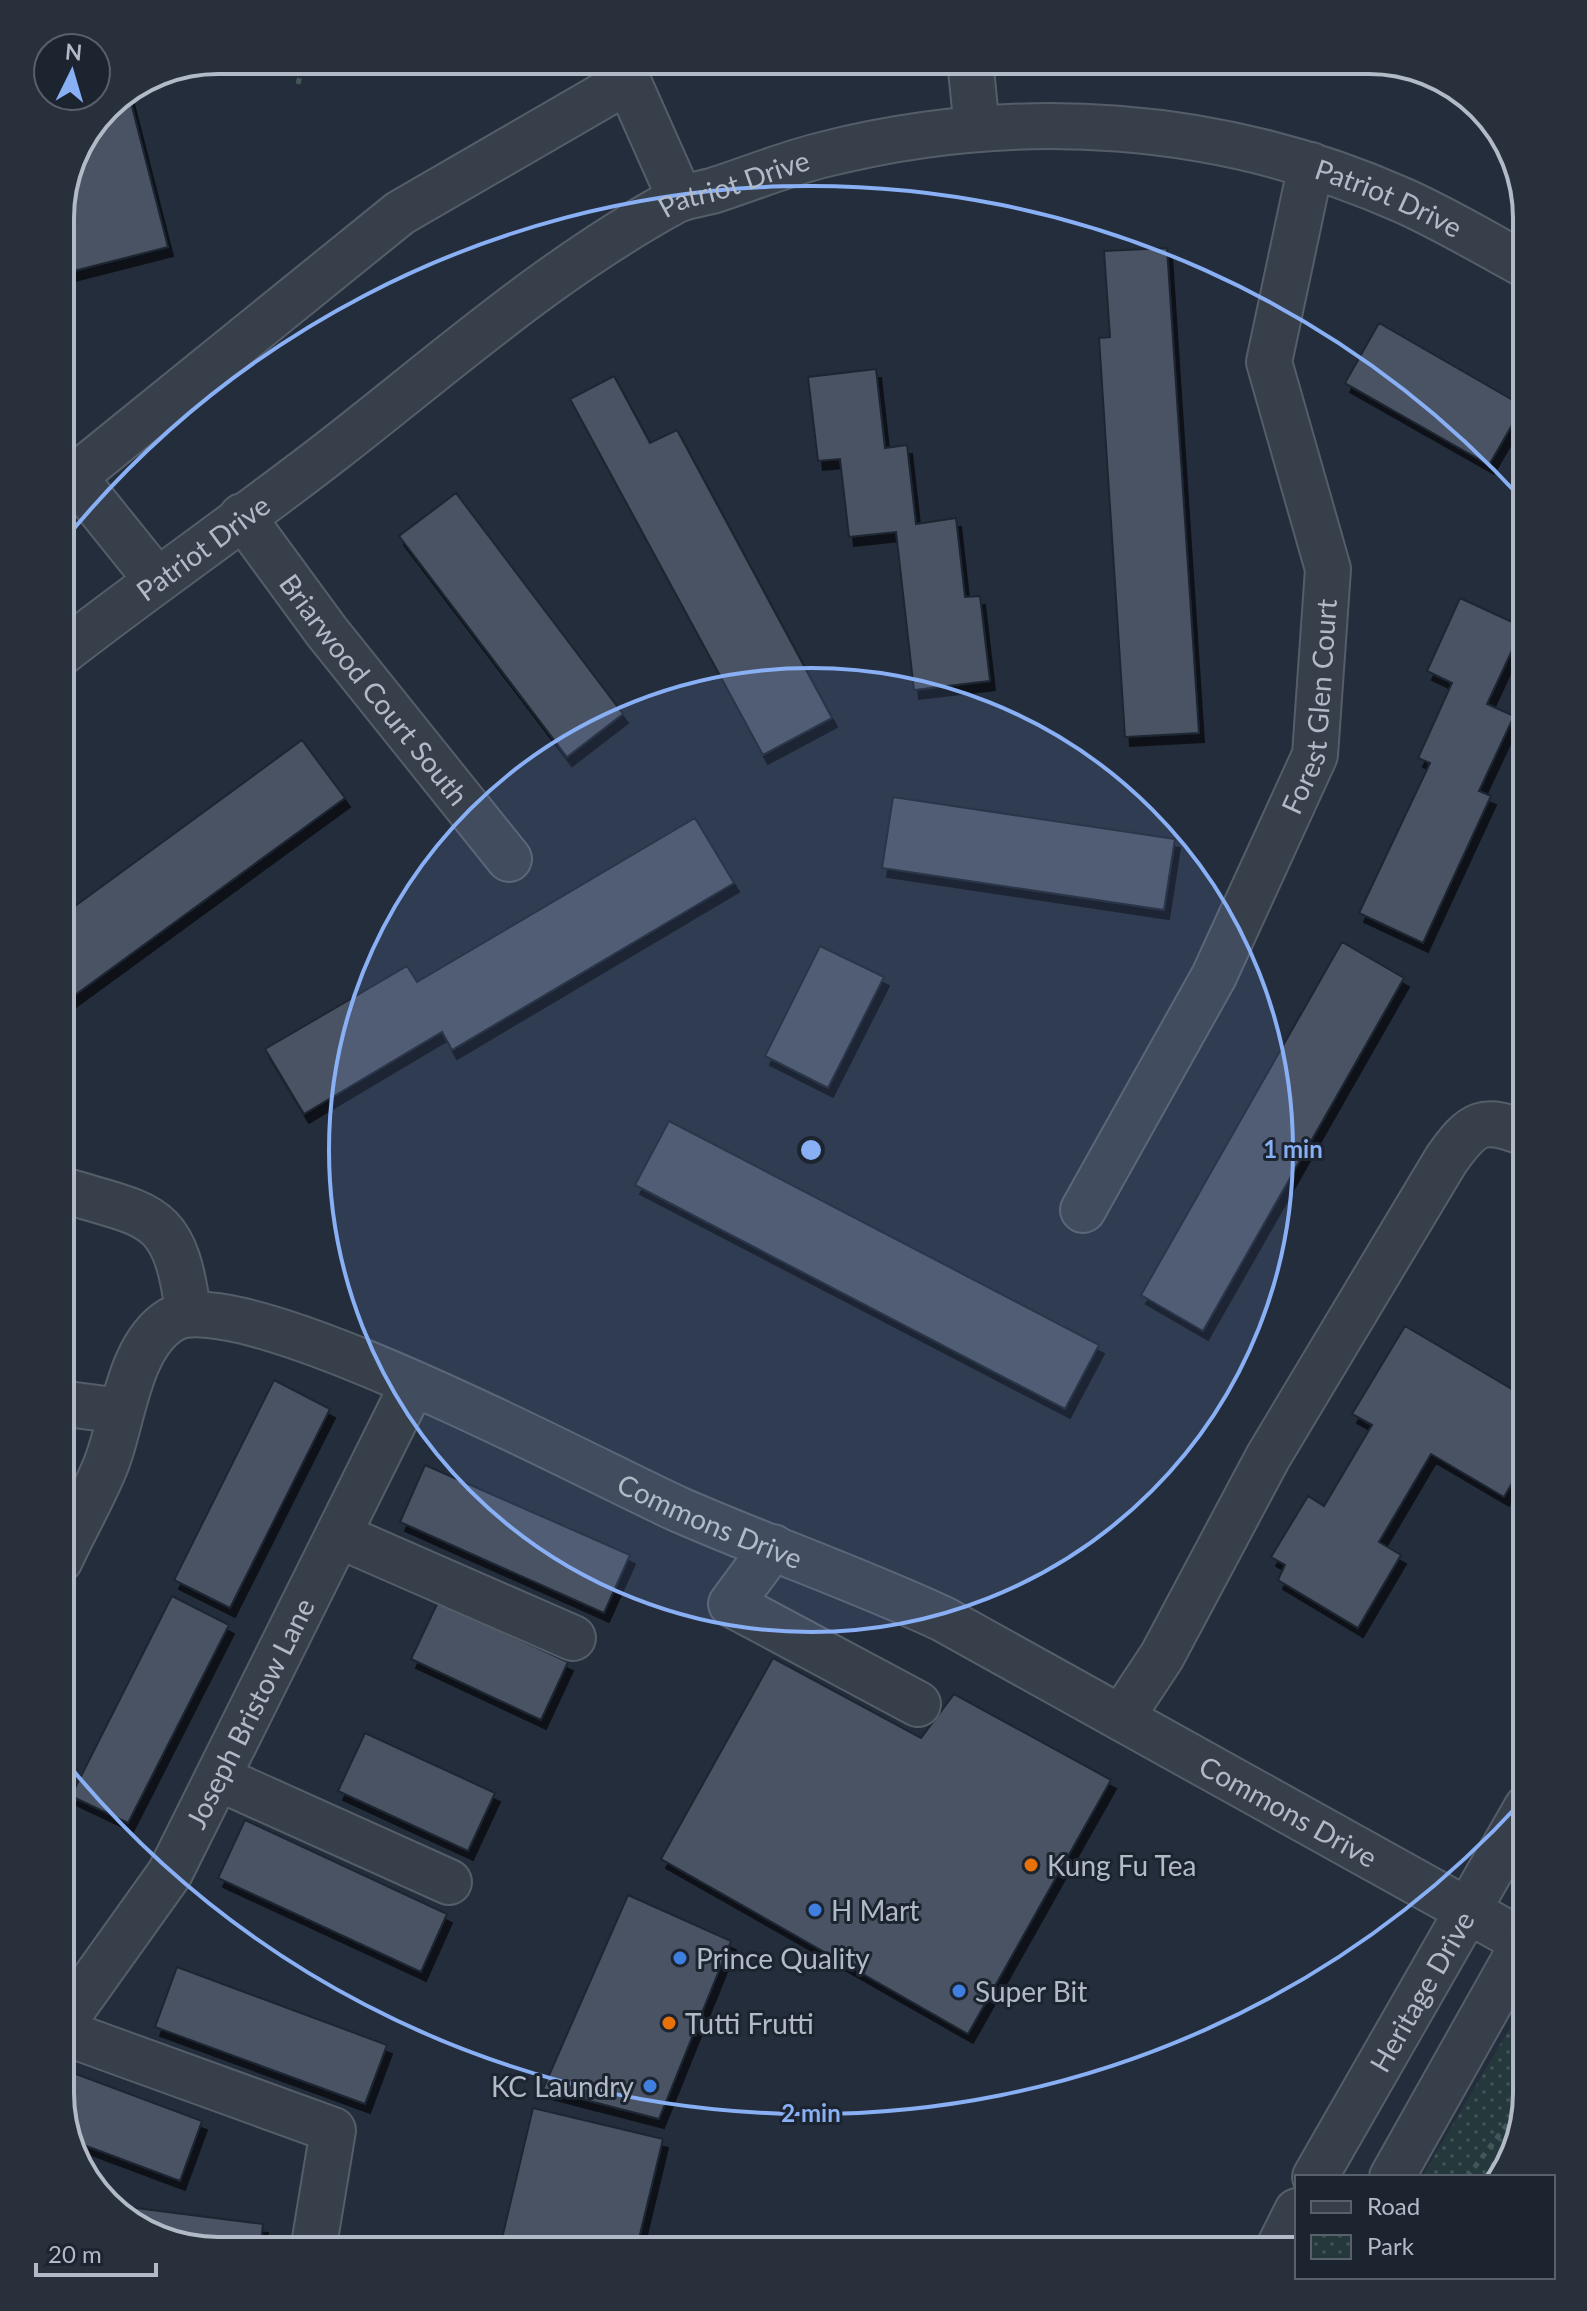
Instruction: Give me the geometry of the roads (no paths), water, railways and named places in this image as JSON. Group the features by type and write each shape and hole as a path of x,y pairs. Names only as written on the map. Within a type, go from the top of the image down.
{"street":[{"path":"74,470 400,213 620,74"},
{"path":"626,74 680,198"},
{"path":"971,74 977,129"},
{"name":"Patriot Drive","path":"74,643 156,579 331,452 509,308 680,198 796,161 878,141 977,129 1058,124 1147,130 1235,144 1311,165 1404,201 1513,259"},
{"name":"Forest Glen Court","path":"1083,1210 1214,976 1315,755 1328,569 1269,362 1311,165"},
{"path":"74,487 156,579"},
{"name":"Briarwood Court South","path":"242,516 327,632 509,859"},
{"path":"1121,1718 1162,1656 1268,1457 1446,1160 1467,1131 1497,1122 1513,1128"},
{"path":"74,1193 146,1216 167,1233 184,1278 188,1312 169,1321 153,1337 120,1411 107,1465 74,1532"},
{"name":"Commons Drive","path":"188,1312 244,1319 300,1336 413,1384 681,1510 854,1578 943,1619 1206,1768 1513,1933"},
{"name":"Joseph Bristow Lane","path":"74,2009 170,1873 413,1384"},
{"path":"74,1405 120,1411"},
{"path":"340,1536 573,1638"},
{"path":"773,1547 731,1604 918,1704"},
{"path":"218,1778 449,1882"},
{"name":"Heritage Drive","path":"1316,2175 1513,1832"},
{"path":"1393,2175 1513,1963"},
{"path":"74,2034 333,2130 315,2237"},
{"path":"1284,2237 1295,2215"}],"place":[{"name":"Kung Fu Tea","path":"1031,1865"},
{"name":"H Mart","path":"815,1910"},
{"name":"Prince Quality","path":"680,1958"},
{"name":"Super Bit","path":"959,1991"},
{"name":"Tutti Frutti","path":"669,2023"},
{"name":"KC Laundry","path":"650,2086"}]}
